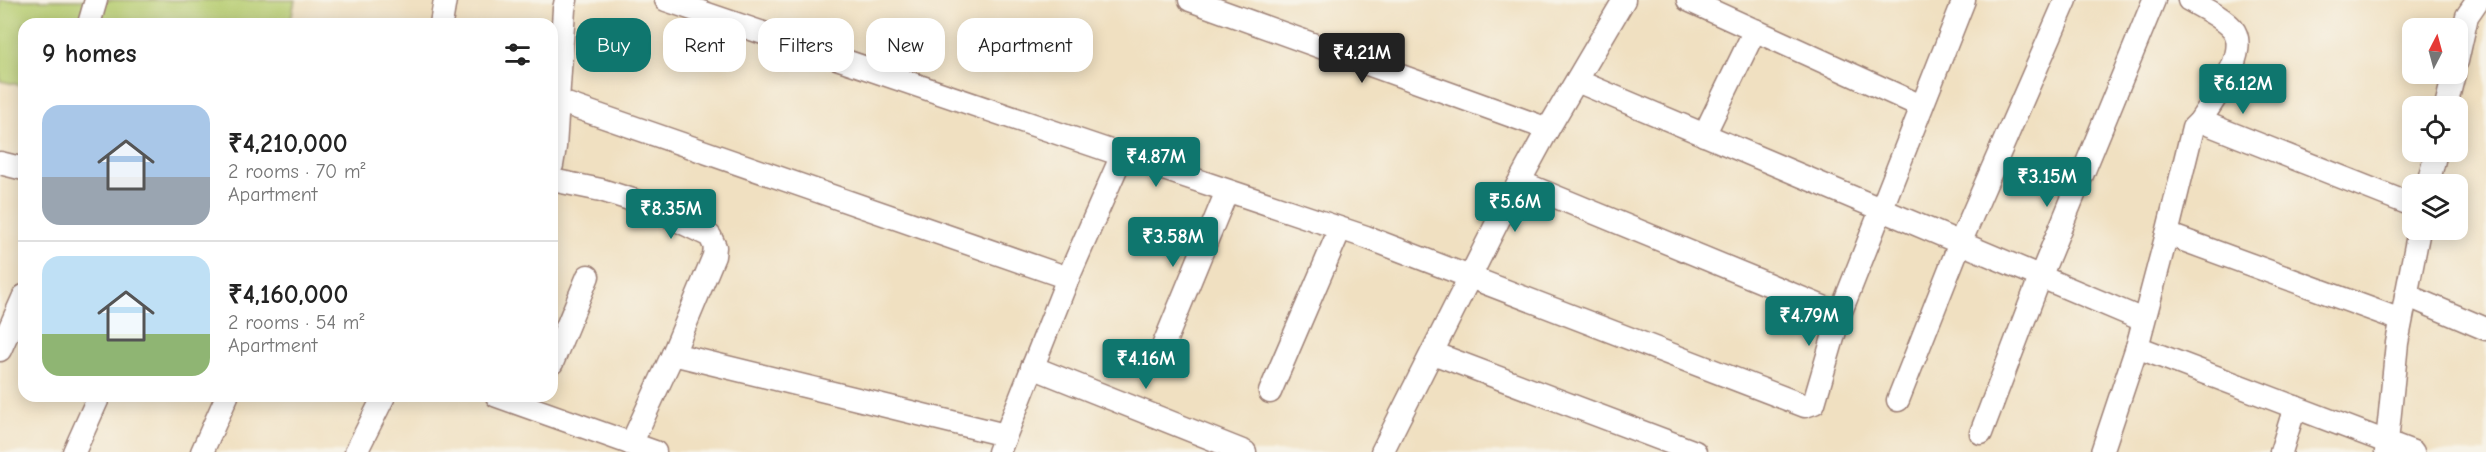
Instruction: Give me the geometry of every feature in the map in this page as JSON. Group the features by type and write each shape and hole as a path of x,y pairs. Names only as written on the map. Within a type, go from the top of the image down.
{"street":[{"path":"91,18 96,0"},
{"path":"442,18 445,0"},
{"path":"566,0 558,101 1068,278"},
{"path":"666,0 1340,229 1471,276 1805,406 1814,403 1840,314 1964,0"},
{"path":"1190,0 1548,129"},
{"path":"1382,452 1433,353 1442,329 1548,129 1624,0"},
{"path":"1688,0 1921,106"},
{"path":"1898,400 1960,243 2066,0"},
{"path":"1981,434 2041,275 2154,0"},
{"path":"2102,452 2137,347 2193,128 2200,121 2237,56 2238,38 2233,29 2221,18 2189,0"},
{"path":"2467,18 2478,0"},
{"path":"1704,135 1755,30"},
{"path":"1577,81 2143,320"},
{"path":"2200,121 2402,201"},
{"path":"673,354 1002,443 1068,278 1122,155"},
{"path":"0,163 18,168"},
{"path":"558,181 601,190 639,202 710,236 715,247 714,256 673,354 631,444"},
{"path":"1520,182 1840,314"},
{"path":"1157,361 1227,191"},
{"path":"1270,392 1340,229"},
{"path":"2167,234 2401,320"},
{"path":"2387,447 2401,320 2417,240"},
{"path":"558,348 588,276"},
{"path":"2406,295 2486,329"},
{"path":"0,350 18,310"},
{"path":"2137,347 2295,406 2387,447 2413,452"},
{"path":"1433,353 1695,452"},
{"path":"1032,367 1245,452"},
{"path":"74,452 96,402"},
{"path":"202,452 224,402"},
{"path":"356,452 381,402"},
{"path":"536,402 631,444 655,452"},
{"path":"2281,452 2295,406"}],"green space":[{"path":"0,0 295,0 291,18 18,18 18,85 0,81"}]}
